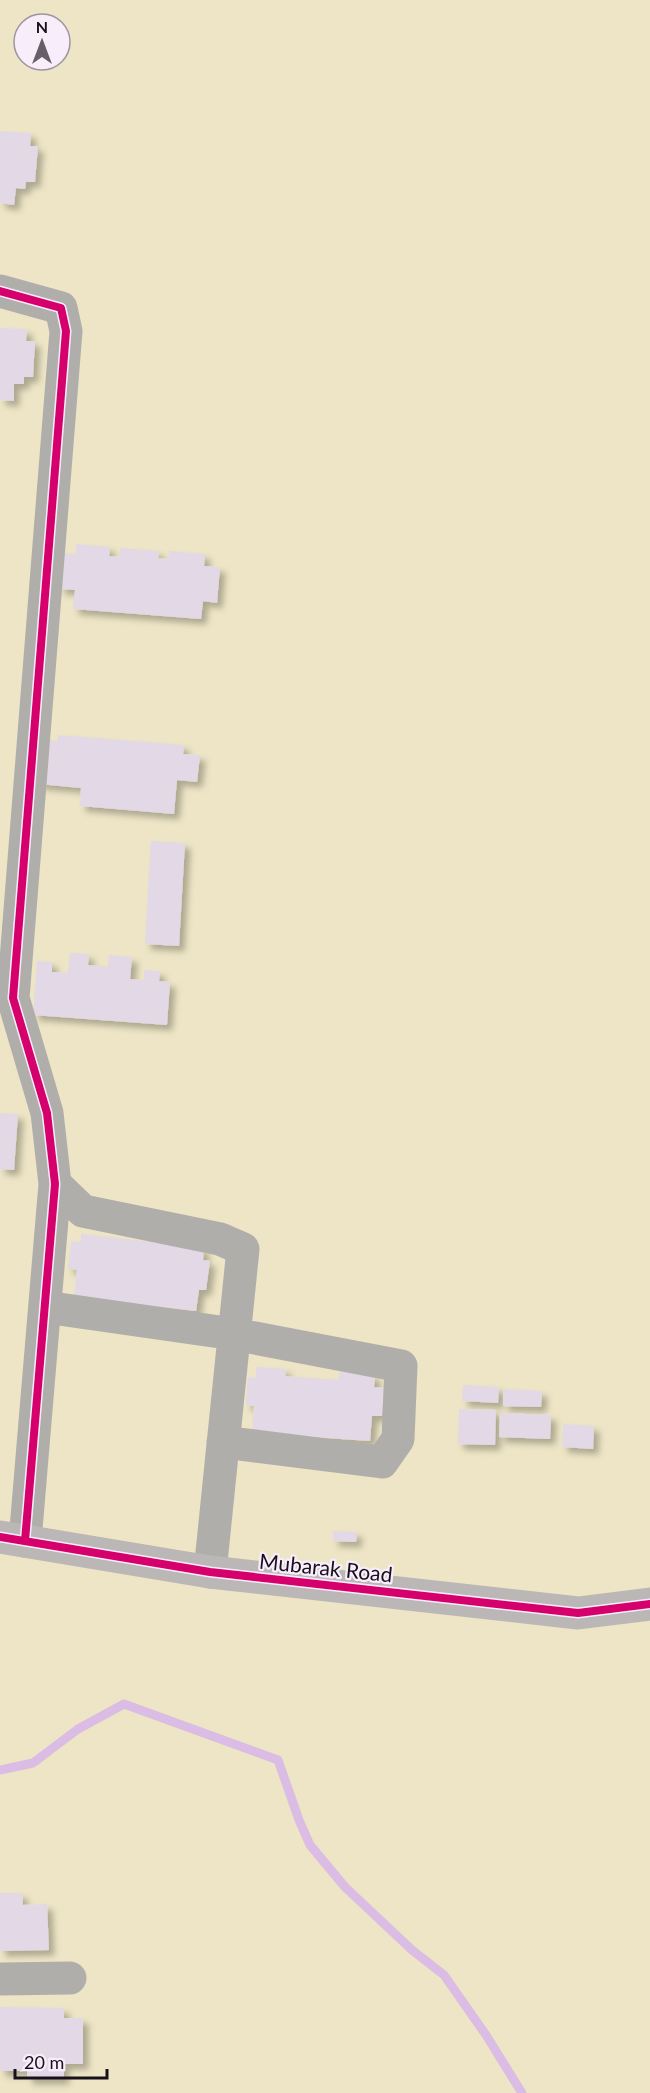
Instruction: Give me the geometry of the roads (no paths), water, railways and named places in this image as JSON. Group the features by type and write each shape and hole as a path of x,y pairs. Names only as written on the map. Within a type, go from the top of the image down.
{"street":[{"path":"0,291 61,308 66,331 13,998 47,1113 55,1184 45,1307 13,1539"},
{"path":"55,1184 82,1210 220,1239 243,1249 210,1572"},
{"path":"45,1307 234,1334 401,1366 398,1439 382,1462 223,1442"},
{"name":"Mubarak Road","path":"13,1539 210,1572 578,1613 650,1604"},
{"path":"0,1979 70,1978"}],"waterway":[{"path":"0,1770 33,1763 78,1729 124,1704 278,1760 310,1845 345,1887 412,1950 444,1975 486,2035 522,2093"}]}
